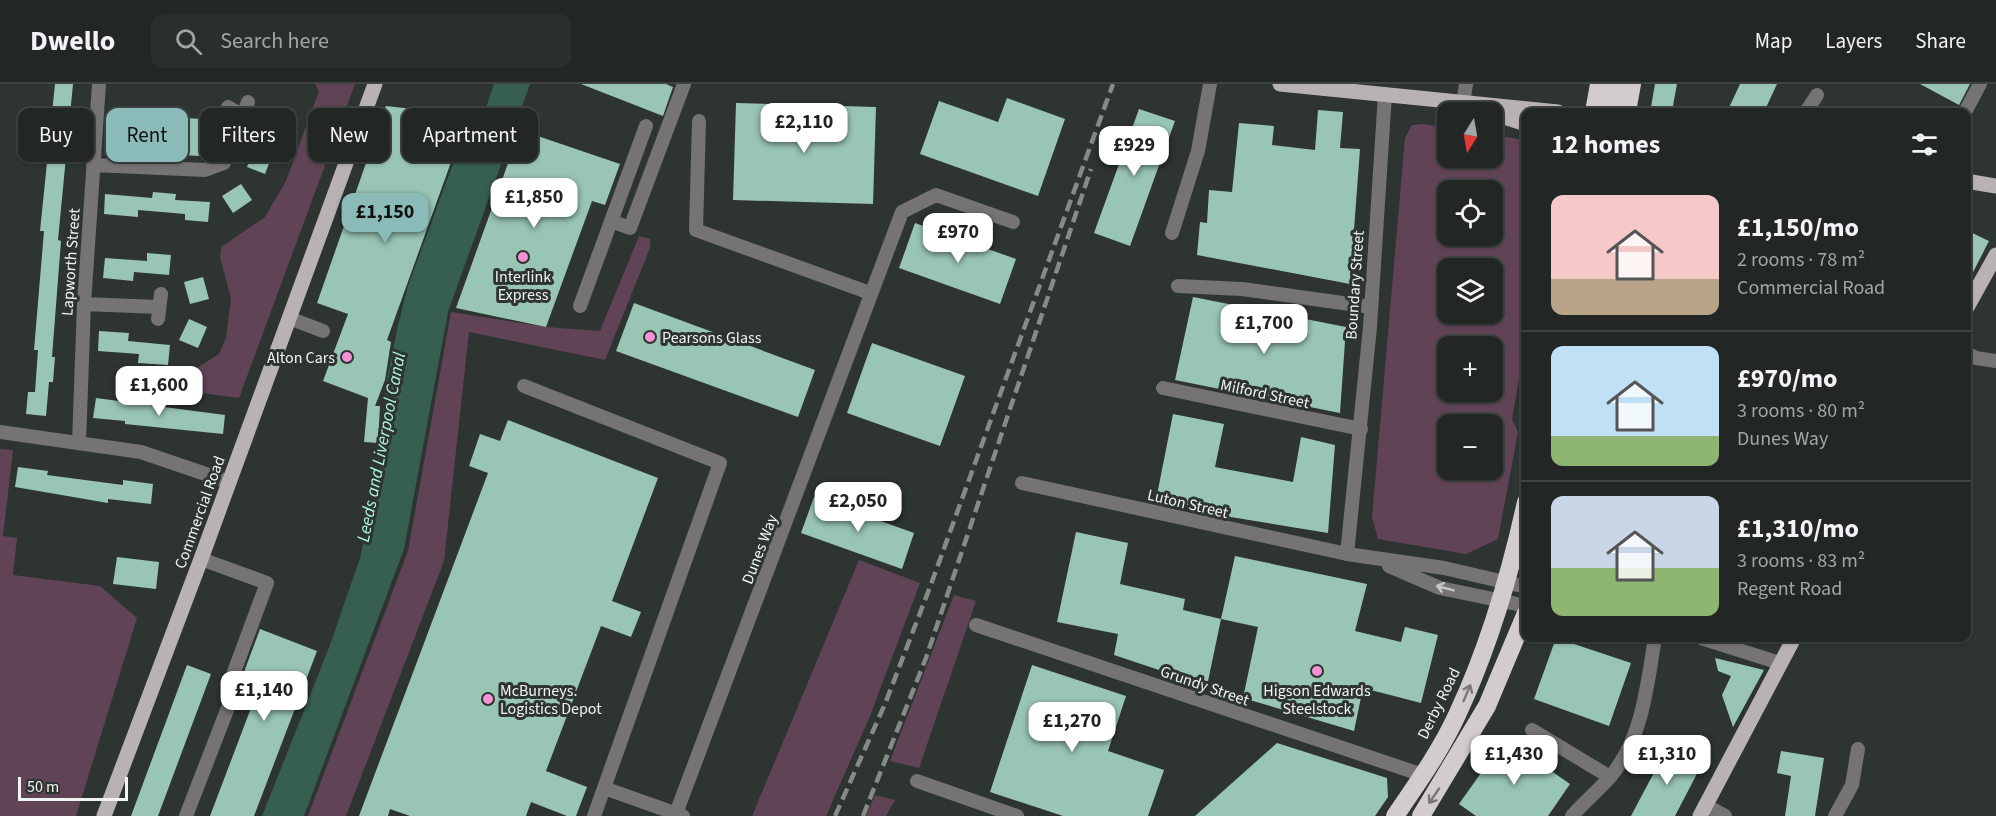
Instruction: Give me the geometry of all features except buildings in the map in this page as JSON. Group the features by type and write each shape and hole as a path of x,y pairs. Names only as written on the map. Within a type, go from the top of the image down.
{"highway":[{"path":"1595,108 1599,84"},
{"path":"1613,108 1617,84"},
{"path":"1628,108 1632,84"},
{"name":"Derby Road","path":"1395,816 1423,775 1457,716 1486,648 1502,600 1521,522"},
{"path":"1421,816 1487,706 1521,625"}],"main road":[{"name":"Commercial Road","path":"104,816 375,84"},
{"path":"1280,84 1395,91 1453,102"},
{"path":"1503,107 1521,109"},
{"path":"1503,117 1521,122"},
{"path":"1971,182 1996,186"},
{"path":"1971,300 1996,255"},
{"path":"1702,811 1792,642"}],"street":[{"name":"Lapworth Street","path":"79,442 84,304 99,84"},
{"path":"611,221 630,228 684,84"},
{"path":"1172,233 1198,151 1210,84"},
{"path":"1463,102 1466,84"},
{"path":"1967,108 1980,84"},
{"name":"Boundary Street","path":"1347,554 1395,91"},
{"path":"1809,108 1817,95"},
{"path":"246,108 248,102"},
{"path":"699,121 696,230 870,293"},
{"path":"580,306 646,126"},
{"path":"93,165 205,170 225,162"},
{"name":"Dunes Way","path":"678,815 902,212 936,195 1013,222"},
{"path":"1178,286 1242,289 1371,307"},
{"path":"84,304 160,307"},
{"path":"289,318 323,331"},
{"path":"1971,355 1996,361"},
{"path":"524,386 720,463 594,816"},
{"name":"Milford Street","path":"1163,388 1361,429"},
{"path":"0,432 141,452 229,482"},
{"name":"Luton Street","path":"1022,483 1347,554"},
{"path":"1347,554 1444,568 1521,586"},
{"path":"186,816 234,692 234,672 267,583 201,559"},
{"path":"1376,560 1440,588 1521,605"},
{"name":"Grundy Street","path":"976,625 1423,775"},
{"path":"1572,816 1610,777 1626,753 1639,724 1654,642"},
{"path":"1714,642 1780,663"},
{"path":"1532,730 1610,777"},
{"path":"1835,816 1852,785 1858,749"},
{"path":"917,781 1017,816"},
{"path":"604,788 678,815"},
{"path":"1702,811 1725,816"}],"shaded area":[{"path":"315,84 355,84 346,108 313,108 319,91"},
{"path":"308,121 308,162 326,162 239,398 187,391 189,373 219,354 226,338 231,298 220,257 221,247 265,217 286,181 293,162 296,162 296,154"},
{"path":"1412,125 1437,126 1437,168 1503,168 1503,137 1521,139 1521,368 1512,419 1518,432 1498,539 1466,554 1378,539 1372,517 1405,138"},
{"path":"639,236 650,239 650,248 605,360 469,332 444,561 346,816 308,816 408,551 451,312 546,327 600,331"},
{"path":"0,449 13,450 3,536 17,538 13,575 100,586 137,618 76,816 0,816"},
{"path":"859,560 920,583 870,716 826,816 752,816"},
{"path":"954,595 976,601 919,768 890,761"},
{"path":"875,795 895,800 886,816 866,816"}],"water":[{"path":"494,84 530,84 521,108 486,108"},
{"name":"Leeds and Liverpool Canal","path":"454,162 502,162 448,312 404,549 304,816 262,816 330,645 360,558 376,485 385,390 408,286"}],"railway":[{"path":"835,816 885,704 930,587 1113,84"},
{"path":"863,816 926,658 1091,169"}],"place":[{"name":"Interlink Express","path":"523,257"},
{"name":"Pearsons Glass","path":"650,337"},
{"name":"Alton Cars","path":"347,357"},
{"name":"Higson Edwards Steelstock","path":"1317,671"},
{"name":"McBurneys. Logistics Depot","path":"488,699"}]}
